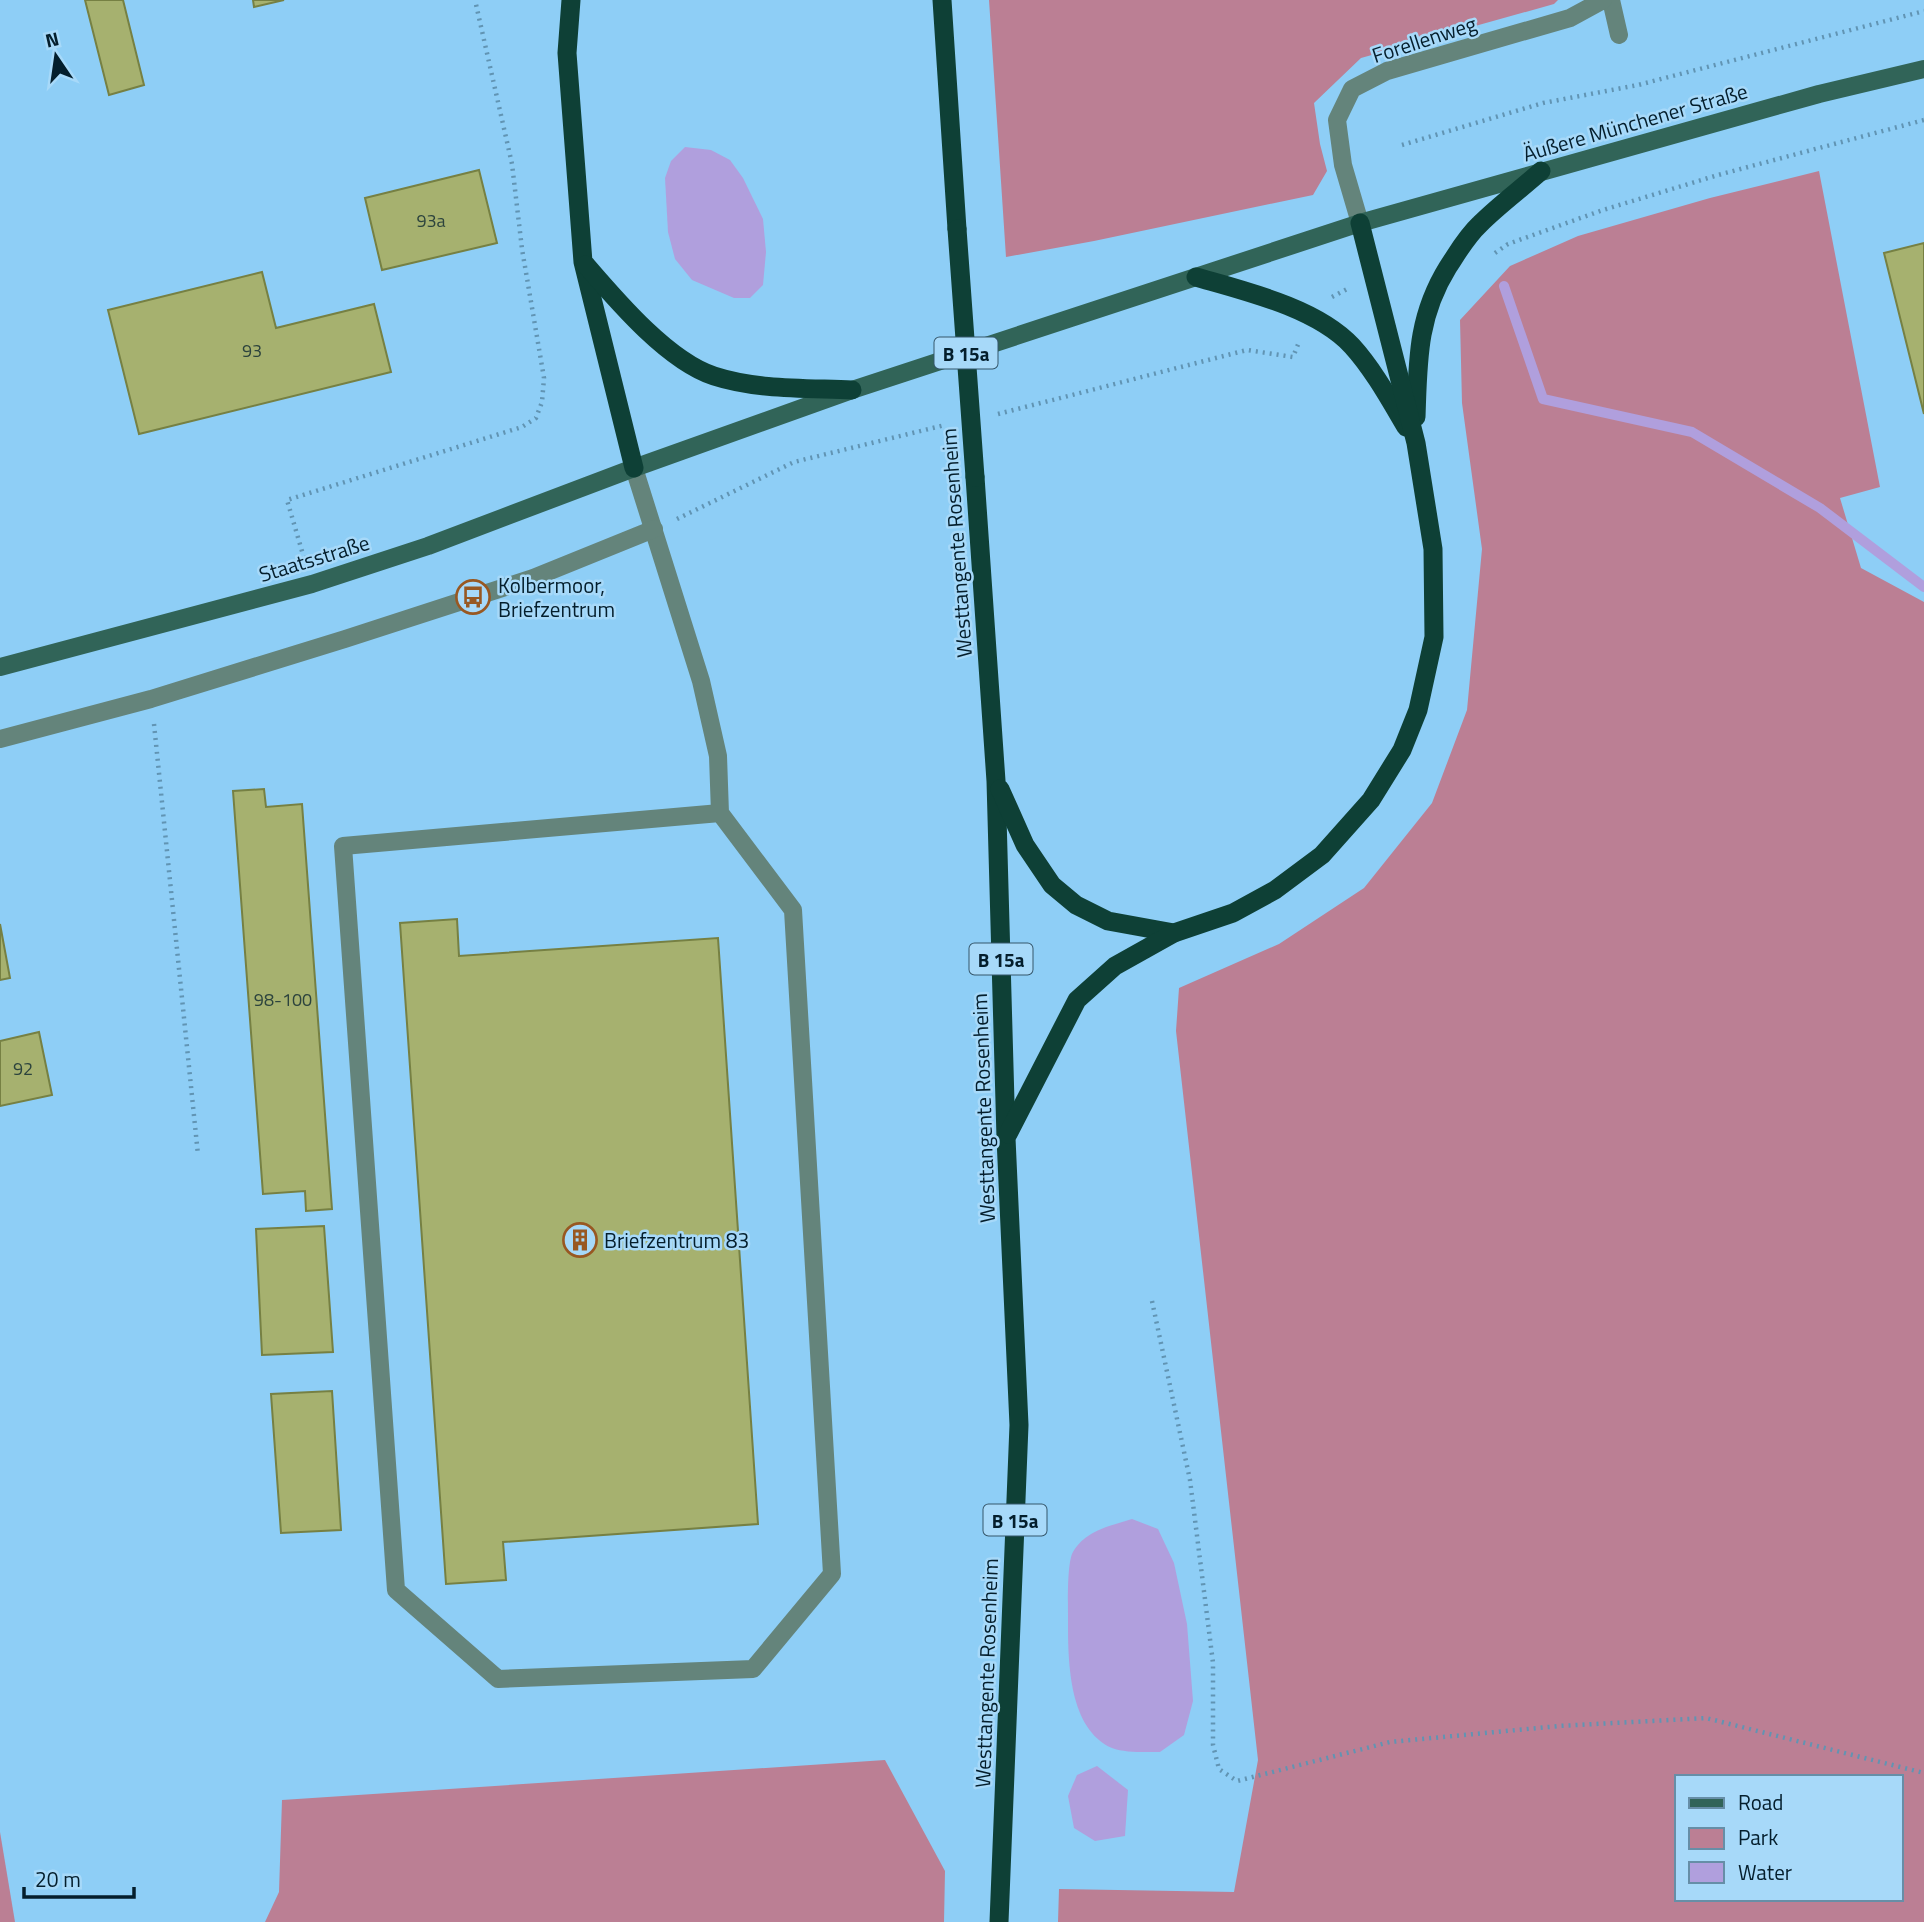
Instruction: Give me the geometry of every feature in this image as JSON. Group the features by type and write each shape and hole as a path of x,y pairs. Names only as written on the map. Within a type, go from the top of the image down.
{"highway":[{"path":"571,0 567,53 583,262 634,468"},
{"name":"Westtangente Rosenheim","path":"942,0 996,781 1006,1138 1018,1425 999,1922"},
{"path":"1416,443 1421,338 1430,300 1438,282 1463,242 1541,171"},
{"path":"1006,1138 1077,1000 1115,966 1174,933 1233,913 1275,890 1322,855 1371,800 1402,750 1418,710 1434,637 1433,549 1416,443 1360,223"},
{"path":"583,262 618,302 661,342 685,361 713,376 748,383 852,390"},
{"path":"1196,277 1285,305 1333,330 1352,347 1416,443"},
{"path":"996,781 1025,845 1052,886 1076,905 1108,921 1174,933"}],"main road":[{"name":"Äußere Münchener Straße","path":"852,390 1360,223 1819,94 1924,69"},
{"name":"Staatsstraße","path":"0,667 312,584 428,546 852,390"}],"street":[{"name":"Forellenweg","path":"1360,223 1343,165 1337,120 1352,89 1387,71 1570,18 1603,0"},
{"path":"1611,0 1619,35"},
{"path":"634,468 704,694 718,756 720,813 793,910 832,1574 752,1669 498,1679 396,1590 343,846 720,813"},
{"path":"0,739 151,699 533,578 654,530"}],"path":[{"path":"312,584 287,500 522,427 536,418 541,402 544,378 522,249 512,164 475,0"},
{"path":"1402,145 1543,103 1638,85 1924,11"},
{"path":"1486,258 1508,244 1603,210 1718,175 1924,120"},
{"path":"151,699 198,1155"},
{"path":"1152,1301 1190,1480 1213,1663 1213,1745 1219,1769 1237,1781 1390,1742 1559,1726 1706,1718 1924,1773"}],"green space":[{"path":"989,0 1558,0 1554,4 1361,58 1314,103 1327,171 1313,195 1006,257"},
{"path":"1819,171 1880,487 1840,498 1861,568 1924,602 1924,1922 1058,1922 1059,1889 1234,1892 1258,1760 1176,1031 1179,988 1279,944 1364,888 1432,803 1467,710 1482,549 1462,403 1460,320 1510,266 1578,236 1710,198"},
{"path":"885,1760 945,1871 944,1922 265,1922 279,1892 282,1800"},
{"path":"0,1832 15,1922 0,1922"}],"water":[{"path":"685,147 711,150 730,160 743,178 763,219 766,252 763,285 750,298 734,298 692,280 675,259 668,232 665,178 671,161"},
{"path":"1132,1519 1158,1529 1174,1563 1187,1624 1193,1701 1184,1735 1160,1752 1117,1750 1097,1738 1086,1725 1078,1708 1070,1671 1068,1593 1073,1552 1092,1534"},
{"path":"1097,1766 1128,1790 1125,1836 1095,1841 1074,1828 1068,1796 1077,1775"}],"building":[{"path":"85,0 123,0 144,85 109,95"},
{"path":"253,0 284,0 254,7"},
{"path":"479,170 497,243 382,270 365,198"},
{"path":"1924,243 1924,414 1884,253"},
{"path":"262,272 276,328 374,304 391,372 139,434 108,310"},
{"path":"264,789 266,807 302,804 332,1209 306,1211 305,1191 263,1194 233,791"},
{"name":"Briefzentrum 83","path":"457,919 459,956 718,938 758,1524 503,1542 506,1580 446,1584 400,923"},
{"path":"0,924 10,978 0,980"},
{"path":"39,1032 52,1095 0,1106 0,1041"},
{"path":"324,1226 333,1352 262,1355 256,1229"},
{"path":"332,1391 341,1530 281,1533 271,1394"}],"waterway":[{"path":"1504,286 1543,399 1692,432 1820,508 1924,587"}],"place":[{"name":"Kolbermoor, Briefzentrum","path":"473,597"},
{"name":"Briefzentrum 83","path":"580,1240"}]}
